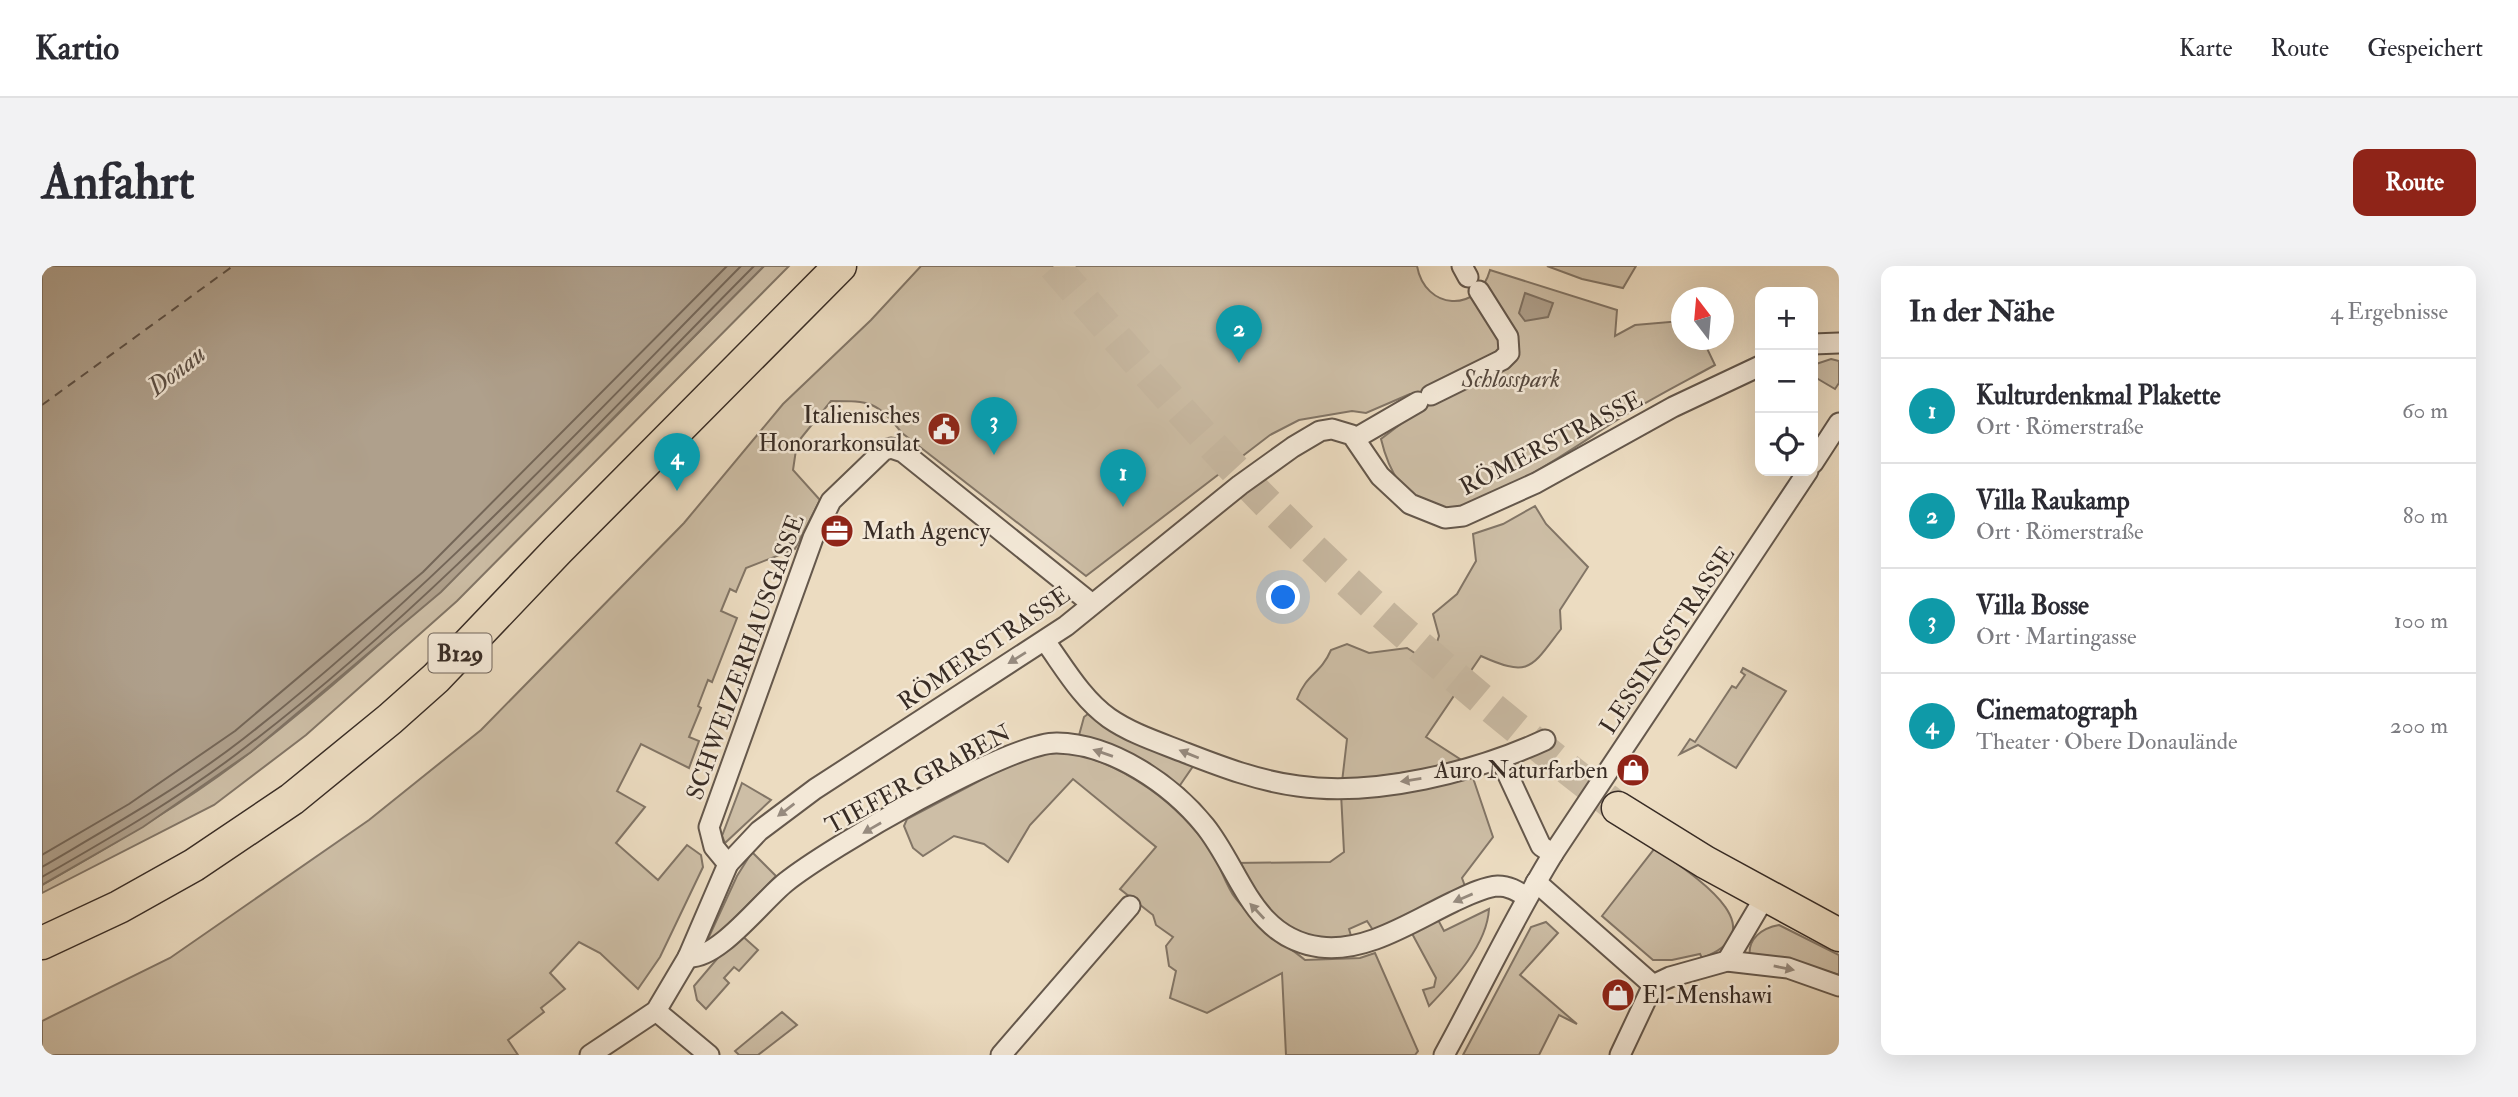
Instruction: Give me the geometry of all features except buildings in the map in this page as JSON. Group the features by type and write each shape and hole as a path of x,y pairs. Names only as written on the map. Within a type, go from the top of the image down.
{"main road":[{"name":"B129","path":"42,943 157,888 226,844 292,799 390,719 436,678 558,550 839,266"},
{"path":"1618,808 1687,852 1839,935"}],"street":[{"path":"1356,439 1425,398 1502,360 1509,353 1508,337 1470,278"},
{"path":"1818,345 1839,343"},
{"name":"RÖMERSTRASSE","path":"590,1055 656,1011 688,957 729,864 759,831 814,789 1045,641 1240,485 1307,438 1332,429 1345,431 1356,439 1381,476 1410,504 1436,515 1463,516 1536,483 1674,407 1755,368"},
{"path":"1818,455 1839,423"},
{"name":"SCHWEIZERHAUSGASSE","path":"729,864 714,847 709,827 813,538 831,501 891,447 903,452 935,476 1092,604"},
{"name":"LESSINGSTRASSE","path":"1444,1055 1531,889 1805,476"},
{"path":"1045,641 1086,697 1110,719 1223,767 1268,781 1321,788 1376,785 1444,775 1501,760 1545,740"},
{"name":"TIEFER GRABEN","path":"688,957 697,958 720,945 786,882 829,853 998,760 1035,746 1059,743 1119,759 1178,799 1205,827 1247,900 1260,915 1289,938 1304,944 1321,947 1356,945 1467,896 1498,886 1531,889"},
{"path":"1501,760 1541,846 1553,854"},
{"path":"1531,889 1653,985"},
{"path":"1727,961 1766,895"},
{"path":"1001,1055 1130,906"},
{"path":"1620,1055 1653,985 1670,977 1727,961 1788,968 1839,986"},
{"path":"656,1011 709,1055"}],"green space":[{"path":"764,266 789,266 457,601 306,735 214,805 42,893 42,885 150,822 227,770 387,638 516,517"},
{"name":"Schlosspark","path":"921,266 1417,266 1422,281 1430,291 1440,298 1452,301 1464,300 1475,294 1484,284 1490,270 1617,310 1615,336 1635,325 1671,322 1671,350 1708,350 1715,365 1638,407 1508,487 1483,499 1459,506 1439,508 1417,500 1400,483 1388,462 1381,439 1423,407 1410,394 1366,413 1352,411 1299,420 1270,435 1086,576 902,433 879,409 855,401 831,401 797,443 793,470 820,500 795,549 746,568 736,592 730,589 721,611 737,618 712,682 708,680 698,706 701,708 689,737 699,741 689,768 641,744 617,791 645,807 616,843 658,880 687,845 701,855 703,867 660,957 638,989 600,953 579,942 550,973 565,989 541,1008 544,1012 508,1040 518,1055 42,1055 42,1021 170,958 369,820 481,730 684,523 783,404 871,320"},
{"path":"1547,266 1636,266 1623,288 1582,279"},
{"path":"1831,359 1839,361 1839,383 1835,389 1818,379 1818,363"},
{"path":"1535,506 1546,524 1588,567 1560,610 1561,629 1543,653 1528,665 1510,667 1481,656 1426,737 1466,763 1342,782 1347,739 1297,699 1305,684 1331,650 1347,644 1369,653 1407,648 1430,663 1439,636 1433,614 1457,594 1476,561 1473,534 1503,524"},
{"path":"1743,668 1786,691 1736,768 1698,745 1680,754 1690,739 1695,742 1732,686 1736,688 1745,675 1741,672"},
{"path":"1093,710 1196,762 1176,791 1078,739 1084,717"},
{"path":"1068,751 1130,776 1166,802 1211,851 1232,894 1243,908 1305,960 1360,958 1375,953 1418,1051 1415,1055 1286,1055 1282,973 1207,1013 1170,998 1176,971 1169,966 1166,946 1173,937 1156,925 1153,915 1120,889 1156,847 1073,779 1030,825 1008,862 984,844 954,836 923,856 913,848 904,826 907,819 1019,760 1037,754"},
{"path":"1471,772 1493,837 1462,878 1466,889 1373,930 1367,921 1349,929 1352,939 1328,939 1293,931 1269,911 1235,863 1330,862 1344,852 1341,793"},
{"path":"742,783 771,800 725,843 722,836"},
{"path":"1655,848 1705,885 1720,900 1730,916 1733,931 1724,946 1702,958 1700,954 1672,960 1653,960 1602,916"},
{"path":"752,852 776,876 710,943 707,941 737,876"},
{"path":"1489,909 1487,922 1476,949 1429,1006 1423,990 1434,987 1436,978 1409,928 1436,916 1444,931"},
{"path":"1546,922 1558,933 1520,975 1577,1024 1559,1015 1539,1055 1463,1055 1531,927"},
{"path":"1779,925 1839,955 1839,975 1798,962 1750,957 1751,945 1757,935"},
{"path":"739,933 758,950 739,971 734,967 724,978 729,983 706,1009 697,1000 694,986"},
{"path":"782,1012 797,1025 758,1055 739,1055 735,1051"}],"water":[{"name":"Donau","path":"42,266 764,266 441,592 251,752 143,827 42,885"},
{"path":"1525,293 1553,303 1548,317 1525,321 1519,313"}],"ferry route":[{"path":"42,405 233,266"}],"tunnel":[{"path":"1054,266 1206,439 1301,537 1433,658 1618,808"}],"place":[{"name":"Villa Raukamp","path":"1239,363"},
{"name":"Italienisches Honorarkonsulat","path":"944,429"},
{"name":"Villa Bosse","path":"994,455"},
{"name":"Cinematograph","path":"677,491"},
{"name":"Kulturdenkmal Plakette","path":"1123,507"},
{"name":"Math Agency","path":"837,531"},
{"name":"Auro Naturfarben","path":"1633,770"},
{"name":"El-Menshawi","path":"1618,995"}]}
